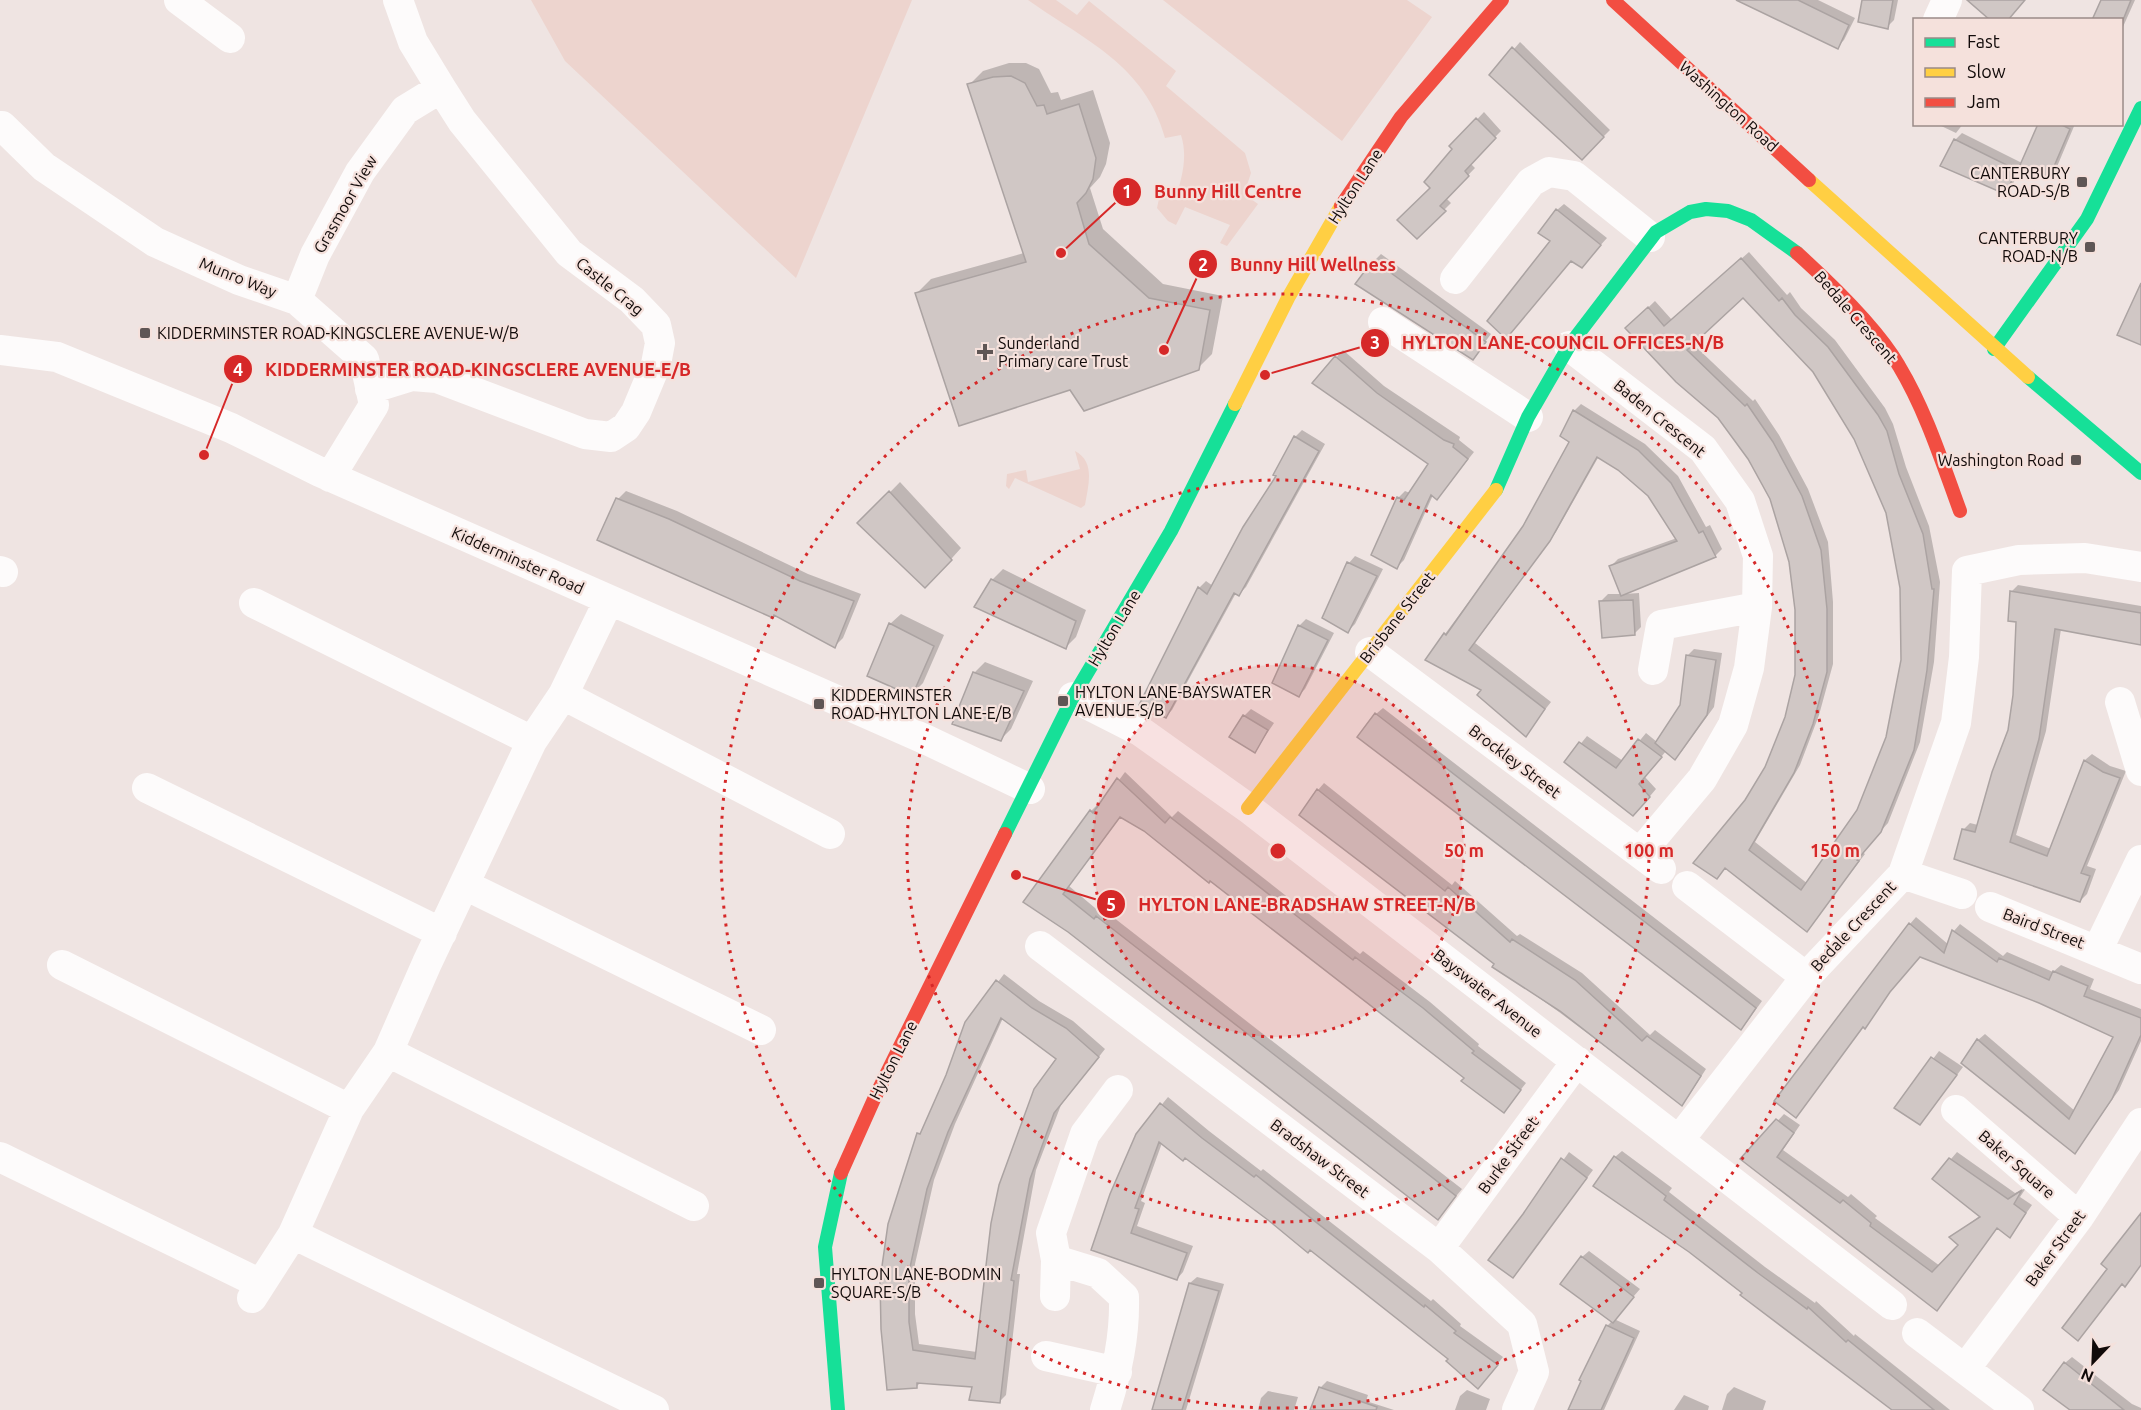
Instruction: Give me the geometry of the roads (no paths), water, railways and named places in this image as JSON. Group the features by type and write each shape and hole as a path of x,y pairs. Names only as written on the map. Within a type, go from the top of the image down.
{"street":[{"path":"179,0 230,38"},
{"path":"398,0 412,42 441,88"},
{"name":"Hylton Lane","path":"838,1410 832,1358 825,1247 841,1171 874,1097 1030,789 1073,697 1171,531 1278,315 1344,200 1401,117 1502,0"},
{"name":"Washington Road","path":"1613,0 1994,349 2141,473"},
{"path":"1939,18 1947,0"},
{"name":"Grasmoor View","path":"297,300 315,255 360,172 405,110 441,88"},
{"name":"Castle Crag","path":"370,389 412,376 437,378 585,434 611,438 626,427 636,412 656,364 660,344 656,325 632,300 569,253 462,121 441,88"},
{"path":"1994,349 2087,219 2141,108"},
{"name":"Munro Way","path":"2,126 44,167 155,242 239,280 297,300 364,359 374,405 330,477"},
{"path":"1455,279 1531,182 1549,172 1574,176 1650,237"},
{"name":"Brisbane Street","path":"1248,808 1498,487 1528,417 1569,346 1650,237 1668,222 1689,212 1708,208 1744,217"},
{"name":"Bedale Crescent","path":"1744,217 1798,254 1841,295 1898,363 1932,433 1960,511"},
{"path":"1383,322 1528,417"},
{"name":"Baden Crescent","path":"1569,346 1703,449 1740,501 1758,556 1757,607 1749,668 1733,725 1650,861"},
{"name":"Kidderminster Road","path":"0,350 57,357 231,428 330,477 929,741 1030,789"},
{"name":"Bedale Crescent","path":"1679,1140 1806,977 1903,874 1956,723 1964,657 1967,571 2019,560 2085,558 2141,567"},
{"path":"0,1157 257,1291 293,1234 349,1109 388,1052 532,741 563,695 609,600"},
{"path":"254,603 532,741"},
{"path":"1653,670 1661,626 1757,607"},
{"name":"Brockley Street","path":"1370,652 1650,861"},
{"path":"563,695 830,834"},
{"name":"Bayswater Avenue","path":"1073,697 1140,731 1248,808 1892,1305"},
{"path":"2120,702 2141,771"},
{"path":"147,788 442,933"},
{"name":"Baird Street","path":"2098,949 2141,860"},
{"path":"1903,874 1962,894"},
{"path":"465,885 761,1030"},
{"path":"1687,885 1806,977"},
{"name":"Baird Street","path":"1990,907 2098,949 2141,969"},
{"name":"Bradshaw Street","path":"1040,946 1144,1041 1439,1248 1522,1324 1534,1371 1517,1410"},
{"path":"62,965 349,1109"},
{"path":"388,1052 694,1206"},
{"name":"Burke Street","path":"1439,1248 1577,1061"},
{"path":"1055,1296 1056,1260 1051,1233 1085,1134 1118,1090"},
{"name":"Baker Square","path":"1956,1110 2079,1217"},
{"name":"Baker Street","path":"1965,1369 2079,1217 2141,1123"},
{"path":"293,1234 654,1410"},
{"path":"1056,1260 1098,1273 1124,1297 1125,1328 1117,1372 1105,1410"},
{"path":"1917,1333 2019,1410"},
{"path":"1046,1356 1117,1372"}],"place":[{"name":"CANTERBURY ROAD-S/B","path":"2082,182"},
{"name":"CANTERBURY ROAD-N/B","path":"2090,247"},
{"name":"Bunny Hill Centre","path":"1061,253"},
{"name":"KIDDERMINSTER ROAD-KINGSCLERE AVENUE-W/B","path":"145,333"},
{"name":"Bunny Hill Wellness","path":"1164,350"},
{"name":"Sunderland Primary care Trust","path":"985,352"},
{"name":"HYLTON LANE-COUNCIL OFFICES-N/B","path":"1265,375"},
{"name":"KIDDERMINSTER ROAD-KINGSCLERE AVENUE-E/B","path":"204,455"},
{"name":"Washington Road","path":"2076,460"},
{"name":"HYLTON LANE-BAYSWATER AVENUE-S/B","path":"1063,701"},
{"name":"KIDDERMINSTER ROAD-HYLTON LANE-E/B","path":"819,704"},
{"name":"HYLTON LANE-BRADSHAW STREET-N/B","path":"1016,875"},
{"name":"HYLTON LANE-BODMIN SQUARE-S/B","path":"819,1283"}]}
